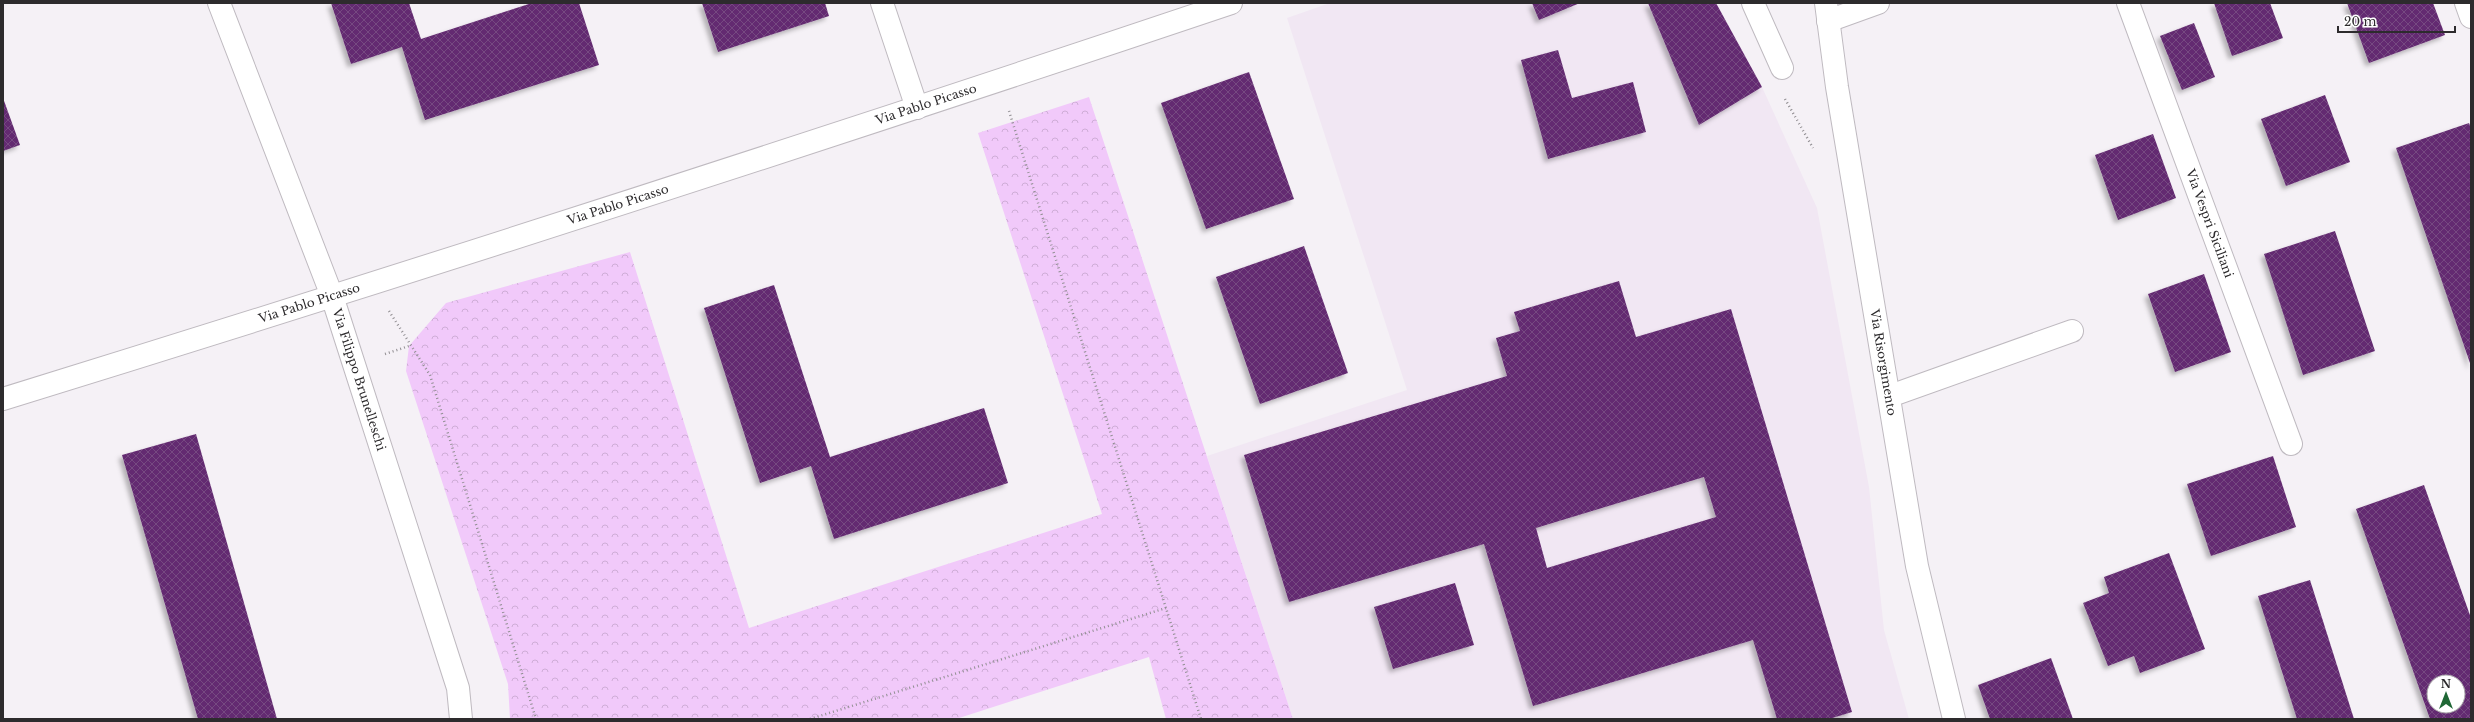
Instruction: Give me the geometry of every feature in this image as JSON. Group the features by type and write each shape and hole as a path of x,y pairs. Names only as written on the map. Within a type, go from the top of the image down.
{"street":[{"name":"Via Filippo Brunelleschi","path":"219,3 332,296 458,688 461,719"},
{"path":"882,3 917,108"},
{"name":"Via Pablo Picasso","path":"3,399 332,296 917,108 1231,3"},
{"path":"1752,3 1782,68"},
{"path":"1827,12 1878,3"},
{"name":"Via Vespri Siciliani","path":"2128,3 2291,444"},
{"path":"2466,3 2471,18"},
{"name":"Via Risorgimento","path":"1827,12 1856,203 1890,396 1917,566 1954,719"},
{"path":"1890,396 2072,331"}],"path":[{"path":"1000,80 1201,719"},
{"path":"372,283 430,376 536,719"},
{"path":"810,719 1166,608"}],"shaded area":[{"path":"1330,3 1716,3 1762,87 1817,208 1869,487 1884,630 1909,719 1293,719 1207,456 1407,390 1287,18"}],"green space":[{"path":"1089,97 1293,719 1166,719 1149,657 956,719 510,719 508,684 406,371 409,346 446,303 630,252 749,628 1102,514 978,133"}],"building":[{"path":"331,3 409,3 421,39 532,3 579,3 599,65 425,120 402,47 351,64"},
{"path":"702,3 825,3 829,16 718,52"},
{"path":"1532,3 1580,3 1539,20"},
{"path":"1648,3 1716,3 1762,87 1699,125"},
{"path":"2214,3 2270,3 2283,38 2232,56"},
{"path":"2347,3 2433,3 2445,35 2369,63"},
{"path":"2194,23 2215,77 2182,90 2160,36"},
{"path":"1558,50 1572,98 1633,82 1646,132 1548,159 1521,60"},
{"path":"1249,72 1294,199 1206,229 1161,103"},
{"path":"2325,95 2350,162 2286,186 2261,119"},
{"path":"3,98 20,145 3,151"},
{"path":"2469,123 2471,128 2471,366 2396,148"},
{"path":"2153,134 2176,198 2118,220 2095,155"},
{"path":"2335,231 2375,351 2303,375 2264,254"},
{"path":"1304,246 1348,373 1260,404 1216,277"},
{"path":"2204,274 2231,352 2175,372 2148,294"},
{"path":"1619,281 1636,337 1731,309 1852,712 1829,719 1777,719 1753,640 1533,706 1484,544 1289,602 1244,455 1507,376 1496,338 1520,331 1514,312","holes":["1704,477 1716,517 1547,568 1536,528"]},
{"path":"774,285 830,457 984,408 1008,483 834,539 811,466 760,483 704,308"},
{"path":"196,434 277,719 198,719 122,455"},
{"path":"2273,456 2296,527 2211,556 2187,484"},
{"path":"2424,485 2471,618 2471,719 2430,719 2428,714 2466,714 2466,674 2426,674 2426,708 2356,509"},
{"path":"2169,553 2205,649 2140,673 2134,656 2108,666 2083,603 2109,593 2104,577"},
{"path":"2310,580 2354,719 2297,719 2258,596"},
{"path":"1455,583 1474,645 1393,669 1374,607"},
{"path":"2051,658 2073,719 1990,719 1978,685"}]}
